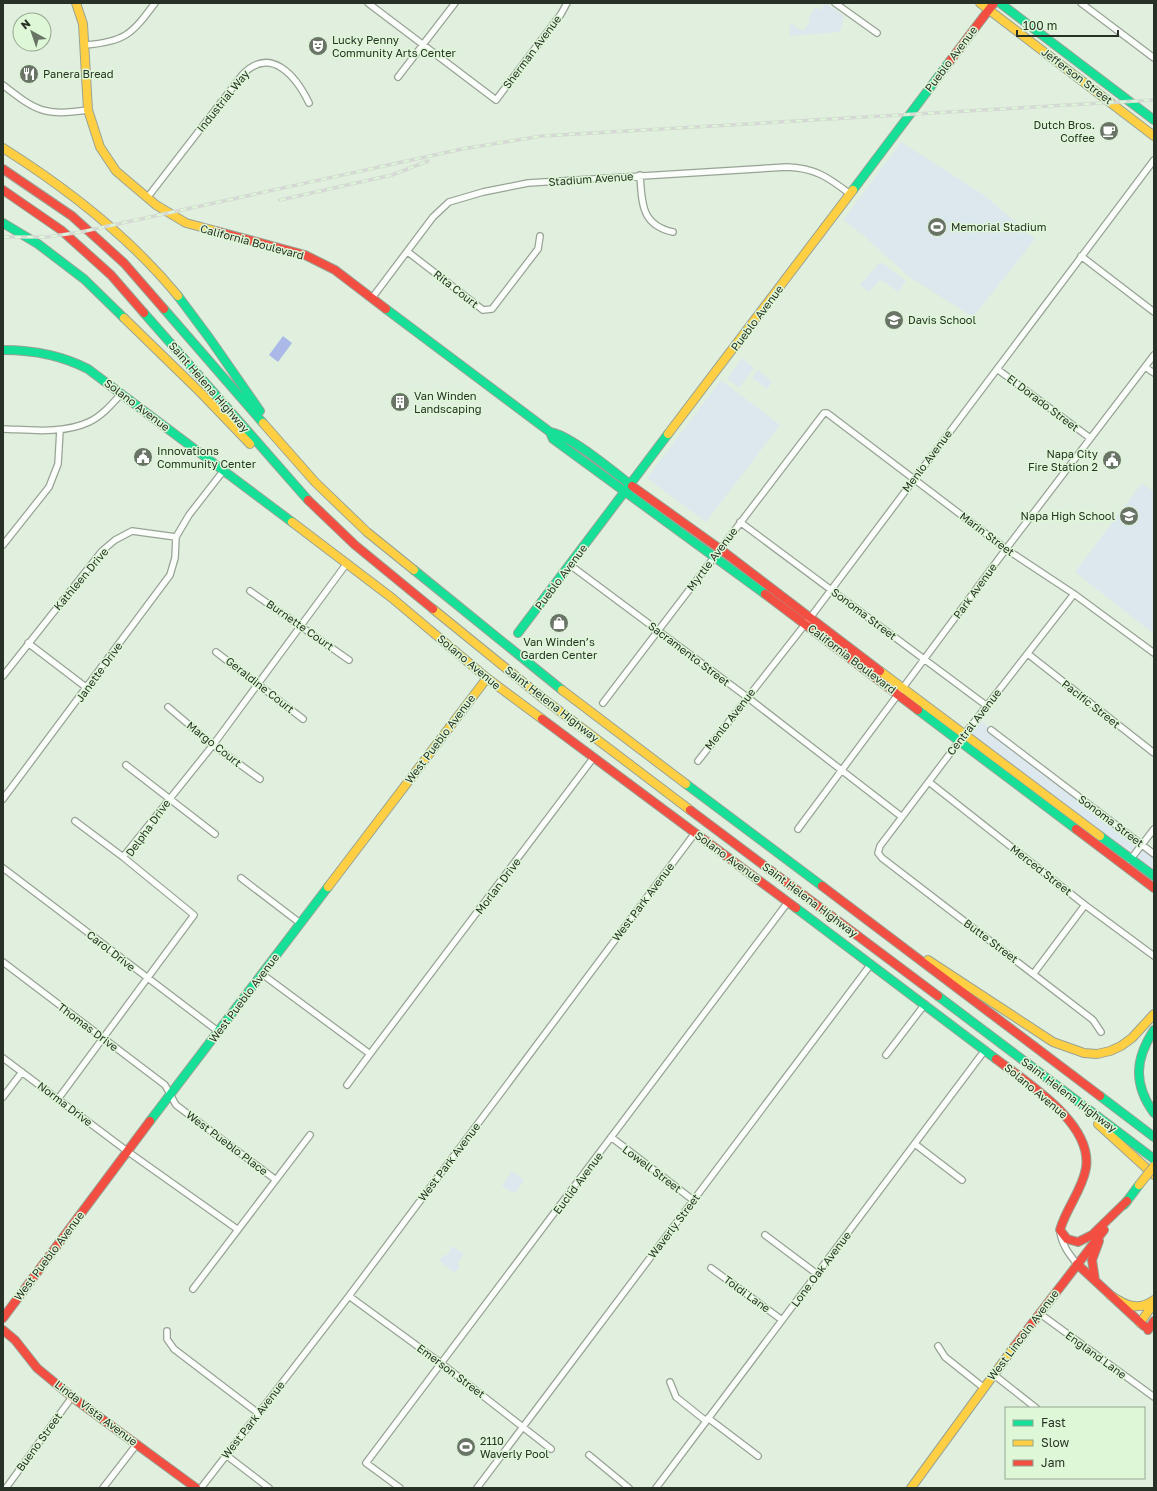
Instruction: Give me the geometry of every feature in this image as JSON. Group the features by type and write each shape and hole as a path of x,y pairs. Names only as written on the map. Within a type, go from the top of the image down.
{"main road":[{"name":"California Boulevard","path":"76,3 82,19 85,46 88,110 94,132 116,171 147,198 166,213 186,223 305,255 335,270 550,432 553,439 624,492 717,552"},
{"name":"Jefferson Street","path":"980,3 991,6 1154,136"},
{"name":"Jefferson Street","path":"1000,3 1154,120"},
{"name":"Pueblo Avenue","path":"518,633 991,6"},
{"path":"3,148 58,184 113,228 137,251 177,296 290,454"},
{"name":"Saint Helena Highway","path":"3,169 72,216 124,263 290,454 340,508 367,532 555,685 1154,1137"},
{"name":"Saint Helena Highway","path":"3,190 61,230 111,275 302,494 355,545 545,700 1154,1159"},
{"path":"3,223 38,244 84,279 302,494"},
{"name":"Solano Avenue","path":"3,350 34,350 66,358 84,366 101,377 121,394 397,601 487,678 925,1004 985,1050 1065,1115 1075,1127 1082,1139 1086,1154 1086,1168 1082,1183 1062,1218 1060,1230"},
{"name":"California Boulevard","path":"550,432 558,433 630,485 962,738 1128,862 1154,888"},
{"name":"West Pueblo Avenue","path":"3,1318 170,1094 219,1032 300,923 487,678"},
{"name":"California Boulevard","path":"1128,862 1154,876"},
{"path":"874,926 1068,1050 1083,1054 1114,1050 1128,1043 1154,1014"},
{"path":"1154,1030 1140,1054 1137,1070 1139,1086 1144,1100 1154,1113"},
{"path":"1014,1053 1073,1102 1154,1175"},
{"name":"West Lincoln Avenue","path":"912,1488 993,1374 1154,1166"},
{"path":"1060,1230 1064,1236 1072,1242 1084,1240 1092,1235 1126,1201"},
{"path":"1095,1281 1092,1269 1092,1260 1104,1230"},
{"path":"1077,1264 1148,1330 1154,1321"},
{"path":"1110,1295 1126,1305 1135,1308 1148,1306 1154,1301"},
{"path":"1140,1323 1154,1301"},
{"name":"Linda Vista Avenue","path":"3,1330 14,1340 37,1368 72,1397 196,1488"}],"street":[{"path":"85,46 108,43 131,33 156,3"},
{"path":"368,3 424,44"},
{"path":"398,77 455,3"},
{"name":"Sherman Avenue","path":"424,44 496,100 561,14 567,3"},
{"path":"835,3 877,33"},
{"path":"1081,3 1154,58"},
{"name":"Industrial Way","path":"147,198 243,74 259,62 267,62 276,65 293,77 302,89 309,103"},
{"path":"3,85 37,110 56,114 88,110"},
{"name":"Menlo Avenue","path":"698,761 808,621 830,589 1154,160"},
{"name":"Stadium Avenue","path":"372,298 433,217 449,202 483,192 528,183 640,175 803,168 818,172 850,194"},
{"path":"640,175 642,205 648,218 662,229 674,232"},
{"name":"Rita Court","path":"408,252 483,310 492,309 538,249 540,236"},
{"path":"1081,256 1154,312"},
{"name":"Park Avenue","path":"798,829 900,690 925,660 1006,549 1154,355"},
{"path":"1145,366 1154,373"},
{"name":"El Dorado Street","path":"997,369 1090,438"},
{"path":"3,429 60,430 89,422 106,411 121,394"},
{"name":"Marin Street","path":"822,414 827,413 1006,549 1074,594 1154,653"},
{"name":"Myrtle Avenue","path":"603,703 822,414"},
{"path":"4,542 49,487 58,464 60,430"},
{"path":"176,536 194,509 224,470"},
{"name":"Sonoma Street","path":"740,522 987,706"},
{"name":"Kathleen Drive","path":"3,676 102,551 115,540 132,531 176,536"},
{"name":"Janette Drive","path":"3,799 170,575 175,558 176,536"},
{"name":"Delpha Drive","path":"58,1099 104,1039 194,915 123,857 214,745 300,625 347,563"},
{"name":"Sacramento Street","path":"570,565 747,697 840,770 902,816"},
{"name":"Burnette Court","path":"250,591 349,660"},
{"name":"Central Avenue","path":"878,853 880,846 902,816 1074,594"},
{"path":"28,643 87,688"},
{"name":"Geraldine Court","path":"216,652 303,719"},
{"name":"Pacific Street","path":"1028,654 1154,753"},
{"name":"Margo Court","path":"168,707 214,745 260,779"},
{"name":"Sonoma Street","path":"991,730 1154,854"},
{"name":"Morlan Drive","path":"346,1085 594,757"},
{"path":"126,765 215,834"},
{"name":"Merced Street","path":"929,782 1085,905 1154,956"},
{"path":"75,821 123,857"},
{"path":"1128,862 1154,829"},
{"name":"West Park Avenue","path":"201,1488 349,1296 695,833"},
{"name":"Butte Street","path":"878,853 882,858 1034,973 1093,1020 1101,1032"},
{"name":"Carol Drive","path":"3,868 219,1032"},
{"path":"241,878 300,923"},
{"name":"Euclid Avenue","path":"400,1488 366,1463 442,1364 788,902"},
{"path":"1034,973 1085,905"},
{"name":"Thomas Drive","path":"3,962 165,1085 170,1094"},
{"name":"Waverly Street","path":"477,1488 871,964"},
{"path":"262,974 370,1054"},
{"path":"886,1055 925,1004"},
{"name":"Lone Oak Avenue","path":"658,1487 707,1419 985,1050"},
{"name":"Norma Drive","path":"3,1058 127,1151"},
{"path":"3,1097 22,1072"},
{"name":"West Pueblo Place","path":"170,1094 176,1105 276,1180 237,1229 193,1289"},
{"path":"276,1180 310,1135"},
{"name":"Lowell Street","path":"611,1137 693,1200"},
{"path":"915,1144 962,1180"},
{"path":"127,1151 237,1229"},
{"path":"1060,1230 1062,1241 1077,1264"},
{"path":"765,1235 817,1274"},
{"name":"Toldi Lane","path":"711,1268 782,1320"},
{"name":"Emerson Street","path":"349,1296 442,1364 552,1449"},
{"name":"England Lane","path":"1039,1313 1154,1397"},
{"path":"1148,1330 1154,1336"},
{"path":"167,1331 167,1339 174,1350 258,1413"},
{"path":"938,1346 945,1358 984,1388"},
{"path":"993,1374 1035,1407"},
{"path":"670,1382 676,1397 758,1456"},
{"name":"Bueno Street","path":"6,1488 72,1397"},
{"path":"103,1488 137,1444"},
{"path":"226,1455 269,1488"},
{"path":"589,1455 629,1488"}],"shaded area":[{"path":"826,3 844,16 840,32 789,36 791,23 800,30 804,30 810,22 809,18 815,7 820,10"},
{"name":"Memorial Stadium","path":"901,142 984,195 1035,239 973,317 908,276 863,235 843,220"},
{"path":"883,263 906,281 898,292 883,281 879,281 869,292 860,285 878,264"},
{"path":"742,358 754,368 739,388 727,379"},
{"path":"758,370 772,382 767,389 752,378"},
{"path":"721,380 780,425 706,522 647,478"},
{"name":"Napa High School","path":"1142,483 1154,492 1154,634 1075,572"},
{"path":"977,718 1154,854 1154,876 964,735"},
{"path":"512,1171 522,1178 523,1182 517,1191 513,1193 502,1186"},
{"path":"453,1246 464,1254 457,1264 460,1266 455,1273 439,1261 444,1255 446,1256"}],"water":[{"path":"283,336 292,343 278,362 269,355"}],"railway":[{"path":"3,237 47,237 81,232 462,149 542,136 1154,100"},
{"path":"280,200 392,175 428,161"}],"traffic: fast":[{"path":"1000,3 1154,120"},
{"path":"853,190 950,61"},
{"path":"3,223 38,244 84,279 124,318"},
{"path":"178,296 260,411"},
{"path":"164,309 263,423"},
{"path":"386,309 550,432 559,435 580,447 632,486"},
{"path":"144,313 308,500"},
{"path":"3,350 47,354 68,360 88,369 292,522"},
{"path":"550,432 553,439 765,594"},
{"path":"518,633 668,434"},
{"path":"414,570 562,690"},
{"path":"918,710 1076,829"},
{"path":"686,784 822,886"},
{"path":"1100,836 1154,876"},
{"path":"150,1121 328,887"},
{"path":"796,908 996,1059"},
{"path":"938,996 1154,1159"},
{"path":"1154,1030 1143,1051 1139,1072 1142,1092 1154,1113"},
{"path":"1100,1096 1154,1137"},
{"path":"1124,1205 1139,1185"}],"traffic: slow":[{"path":"76,3 83,24 88,110 100,147 116,171 156,205 186,223 216,231"},
{"path":"980,3 1154,136"},
{"path":"3,148 51,180 96,215 139,253 178,296"},
{"path":"668,434 853,190"},
{"path":"124,318 202,394 250,444"},
{"path":"263,423 315,482 367,532 414,570"},
{"path":"292,522 392,598 487,678 542,719"},
{"path":"433,609 545,700 690,810"},
{"path":"880,671 1100,836"},
{"path":"328,887 487,678"},
{"path":"562,690 686,784"},
{"path":"928,960 1053,1042 1084,1053 1097,1054 1110,1051 1121,1046 1132,1038 1154,1014"},
{"path":"1098,1124 1154,1175"},
{"path":"1139,1185 1154,1166"},
{"path":"1110,1295 1121,1302 1132,1306 1142,1306 1154,1300"},
{"path":"1140,1323 1154,1303"},
{"path":"911,1488 1014,1347"}],"traffic: jam":[{"path":"950,61 994,3"},
{"path":"3,169 72,216 124,263 164,309"},
{"path":"3,190 61,230 111,275 144,313"},
{"path":"216,231 305,255 335,270 386,309"},
{"path":"632,486 720,549 880,671"},
{"path":"308,500 355,545 433,609"},
{"path":"765,594 918,710"},
{"path":"542,719 796,908"},
{"path":"690,810 938,996"},
{"path":"1076,829 1154,888"},
{"path":"822,886 1100,1096"},
{"path":"996,1059 1024,1079 1055,1105 1069,1120 1079,1135 1085,1151 1086,1168 1078,1192 1066,1214 1060,1230 1067,1239 1078,1242 1092,1235 1127,1201"},
{"path":"3,1318 150,1121"},
{"path":"1014,1347 1104,1230"},
{"path":"1095,1280 1092,1260 1099,1241"},
{"path":"1077,1264 1144,1326"},
{"path":"1148,1330 1154,1321"},
{"path":"3,1330 15,1340 37,1368 72,1397 196,1488"}],"place":[{"name":"Lucky Penny Community Arts Center","path":"318,46"},
{"name":"Panera Bread","path":"29,74"},
{"name":"Dutch Bros. Coffee","path":"1109,131"},
{"name":"Memorial Stadium","path":"937,227"},
{"name":"Davis School","path":"894,320"},
{"name":"Van Winden Landscaping","path":"400,402"},
{"name":"Innovations Community Center","path":"143,457"},
{"name":"Napa City Fire Station 2","path":"1112,460"},
{"name":"Napa High School","path":"1129,516"},
{"name":"Van Winden’s Garden Center","path":"559,623"},
{"name":"2110 Waverly Pool","path":"466,1447"}]}
